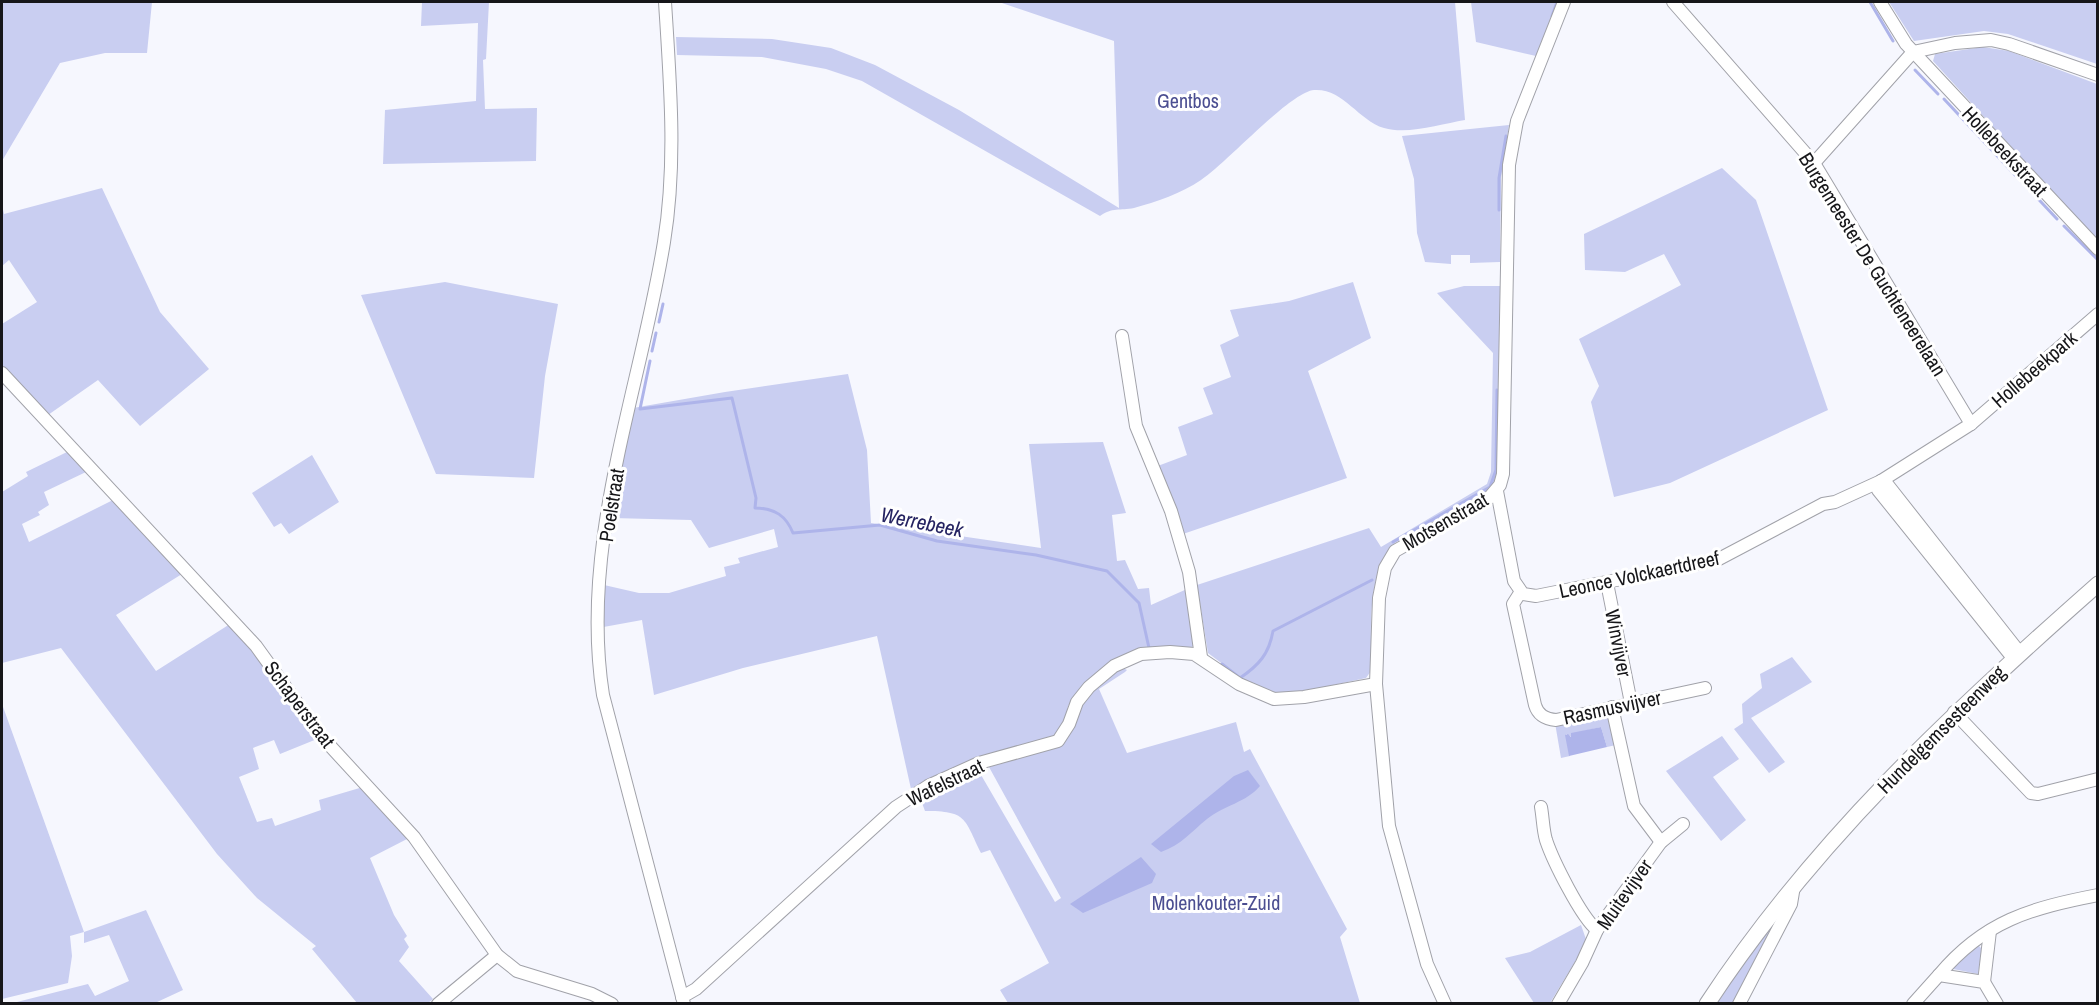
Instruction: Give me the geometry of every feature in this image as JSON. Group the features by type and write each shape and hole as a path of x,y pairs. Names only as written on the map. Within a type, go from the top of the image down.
{"main road":[{"name":"Hundelgemsesteenweg","path":"1707,1004 1748,944 1794,885 1855,815 1954,712 2097,584"}],"street":[{"name":"Poelstraat","path":"665,2 672,166 670,199 660,262 616,471 596,612 596,643 603,695 683,1000"},
{"name":"Motsenstraat","path":"1445,1004 1426,964 1392,844 1386,808 1376,684 1379,598 1389,559 1402,545 1475,507 1497,491 1503,474 1509,165 1516,122 1564,2"},
{"path":"1677,6 1692,2"},
{"name":"Hollebeekstraat","path":"1880,2 1913,52 2097,249"},
{"name":"Burgemeester De Guchteneerelaan","path":"1677,6 1814,163 1971,424"},
{"path":"1814,163 1913,52 1991,40 2009,44 2097,75"},
{"name":"Hollebeekpark","path":"1971,424 2097,314"},
{"path":"1122,336 1138,432 1171,512 1186,563 1201,657"},
{"name":"Schaperstraat","path":"2,373 256,646 321,736 414,837 496,954 517,971 592,994 612,1004"},
{"path":"1971,424 1881,481 1878,490 1909,520 2017,656"},
{"name":"Leonce Volckaertdreef","path":"1520,593 1536,596 1717,560 1741,550 1746,543 1822,504 1835,502 1881,481"},
{"path":"1497,491 1514,581 1520,593"},
{"name":"Winvijver","path":"1607,582 1631,703"},
{"name":"Rasmusvijver","path":"1520,593 1513,604 1537,711 1545,718 1556,720 1705,688"},
{"name":"Wafelstraat","path":"683,1000 896,807 928,786 979,763 1058,741 1084,693 1100,677 1126,659 1141,654 1170,652 1201,657 1239,684 1274,699 1304,697 1376,684"},
{"path":"1612,707 1634,806 1661,842"},
{"path":"1954,712 2031,793 2038,794 2097,779"},
{"path":"1541,807 1545,837 1550,850 1587,920 1597,930"},
{"name":"Muitevijver","path":"1558,1004 1594,942 1597,930 1661,842 1683,824"},
{"name":"Hundelgemsesteenweg","path":"1739,1004 1791,904 1794,885"},
{"path":"1913,1004 1957,953 1990,931 2023,913 2044,906 2097,896"},
{"path":"1990,931 1984,982 1998,1004"},
{"path":"438,1004 496,954"},
{"path":"1939,975 1984,982"}],"green space":[{"path":"2,2 152,2 147,53 105,53 60,63 2,161"},
{"path":"422,2 489,2 486,59 483,60 485,109 537,108 536,161 383,164 385,110 476,101 478,23 421,26"},
{"name":"Gentbos","path":"999,2 1455,2 1465,120 1414,130 1393,130 1375,124 1334,94 1314,90 1290,103 1194,185 1151,203 1134,208 1112,210 1100,216 862,81 826,69 762,57 677,55 676,37 772,39 831,48 875,65 959,110 1119,208 1114,41"},
{"path":"1471,2 1557,2 1536,56 1476,42"},
{"path":"1889,2 2097,2 2097,64 2008,34 1984,31 1914,41"},
{"path":"1983,47 2009,51 2097,84 2097,241 1933,61 1935,54"},
{"path":"1509,125 1501,177 1500,262 1470,263 1470,255 1451,255 1451,264 1425,262 1417,233 1414,179 1402,136"},
{"path":"1722,168 1756,200 1828,410 1670,483 1614,497 1591,402 1599,386 1579,339 1681,285 1664,254 1625,272 1585,270 1584,234"},
{"path":"102,188 160,312 209,369 140,426 98,380 48,415 2,366 2,324 37,302 9,260 2,266 2,205 4,214"},
{"path":"445,282 558,304 545,376 534,478 436,474 361,295"},
{"path":"1353,282 1371,338 1308,371 1347,478 1183,534 1155,467 1187,455 1178,427 1213,414 1203,388 1231,377 1220,345 1239,336 1230,310 1289,301"},
{"path":"1464,286 1500,286 1499,458 1495,483 1487,493 1396,542 1386,555 1379,570 1372,603 1371,671 1366,678 1301,692 1269,693 1245,681 1208,653 1197,585 1369,528 1381,547 1487,484 1491,472 1493,353 1437,293"},
{"path":"848,374 867,450 871,523 1041,548 1029,444 1103,442 1126,513 1112,515 1117,561 1125,560 1138,589 1149,588 1151,605 1187,589 1193,646 1189,649 1139,652 1075,697 1068,706 1065,721 1054,737 954,768 911,789 877,636 743,668 654,695 642,620 598,628 604,585 639,593 669,593 726,576 724,567 740,563 738,558 778,547 774,529 709,548 691,520 612,518 633,408"},
{"path":"67,452 86,472 44,492 49,505 38,512 40,515 22,524 29,542 113,500 182,574 116,615 156,671 230,624 257,653 317,739 280,754 274,740 253,748 259,769 239,777 257,822 272,818 275,826 321,810 319,800 363,787 409,838 370,858 394,915 407,936 404,939 409,947 399,961 433,999 428,1003 357,1003 312,949 316,946 257,898 217,854 61,648 2,663 2,492 28,476 26,472"},
{"path":"312,455 339,502 289,534 281,523 274,527 252,493"},
{"path":"1792,657 1812,682 1751,718 1785,762 1769,773 1734,729 1743,723 1742,704 1762,688 1760,674"},
{"name":"Molenkouter-Zuid","path":"1123,668 1127,670 1099,689 1127,753 1236,722 1244,752 1250,749 1347,929 1340,937 1360,1003 1008,1003 1000,990 1049,963 990,850 981,853 967,824 957,815 925,811 919,795 977,768 1055,902 1061,898 989,767 1048,750 1086,695 1112,672"},
{"path":"2,704 84,932 70,936 72,956 68,983 2,999"},
{"path":"1604,714 1610,718 1616,745 1607,747 1601,727 1571,734 1572,737 1566,734 1570,756 1561,758 1555,723"},
{"path":"1722,736 1739,759 1713,777 1746,820 1721,841 1666,771"},
{"path":"146,910 183,990 155,1003 13,1003 88,984 95,996 129,981 109,935 84,943 84,932"},
{"path":"1776,923 1735,1003 1712,1004 1765,929"},
{"path":"1581,925 1587,942 1550,1003 1534,1003 1505,958 1530,952"},
{"path":"1978,945 1982,949 1978,974 1953,969 1954,964"}],"shaded area":[{"path":"1601,727 1607,747 1569,756 1565,735 1568,734 1571,737 1571,733"},
{"path":"1248,770 1260,786 1255,791 1207,819 1168,849 1161,852 1151,844 1234,776"},
{"path":"1141,857 1156,874 1152,883 1083,913 1070,904"}],"waterway":[{"name":"Werrebeek","path":"1552,16 1557,2"},
{"path":"1870,2 1893,41"},
{"path":"1915,70 1938,94"},
{"path":"1944,99 2016,176"},
{"name":"Werrebeek","path":"1499,210 1499,178 1506,136"},
{"path":"2026,186 2057,219"},
{"path":"2064,226 2098,260"},
{"name":"Werrebeek","path":"659,322 663,304"},
{"name":"Werrebeek","path":"652,351 656,333"},
{"name":"Werrebeek","path":"650,361 640,409 732,398 756,498 755,508 779,514 793,533 880,525 937,541 1036,555 1107,571 1139,603 1149,648 1151,648"},
{"name":"Werrebeek","path":"1393,542 1490,487 1496,470 1497,390"},
{"name":"Werrebeek","path":"1222,664 1240,678 1262,658 1269,646 1273,631 1372,580"}]}
